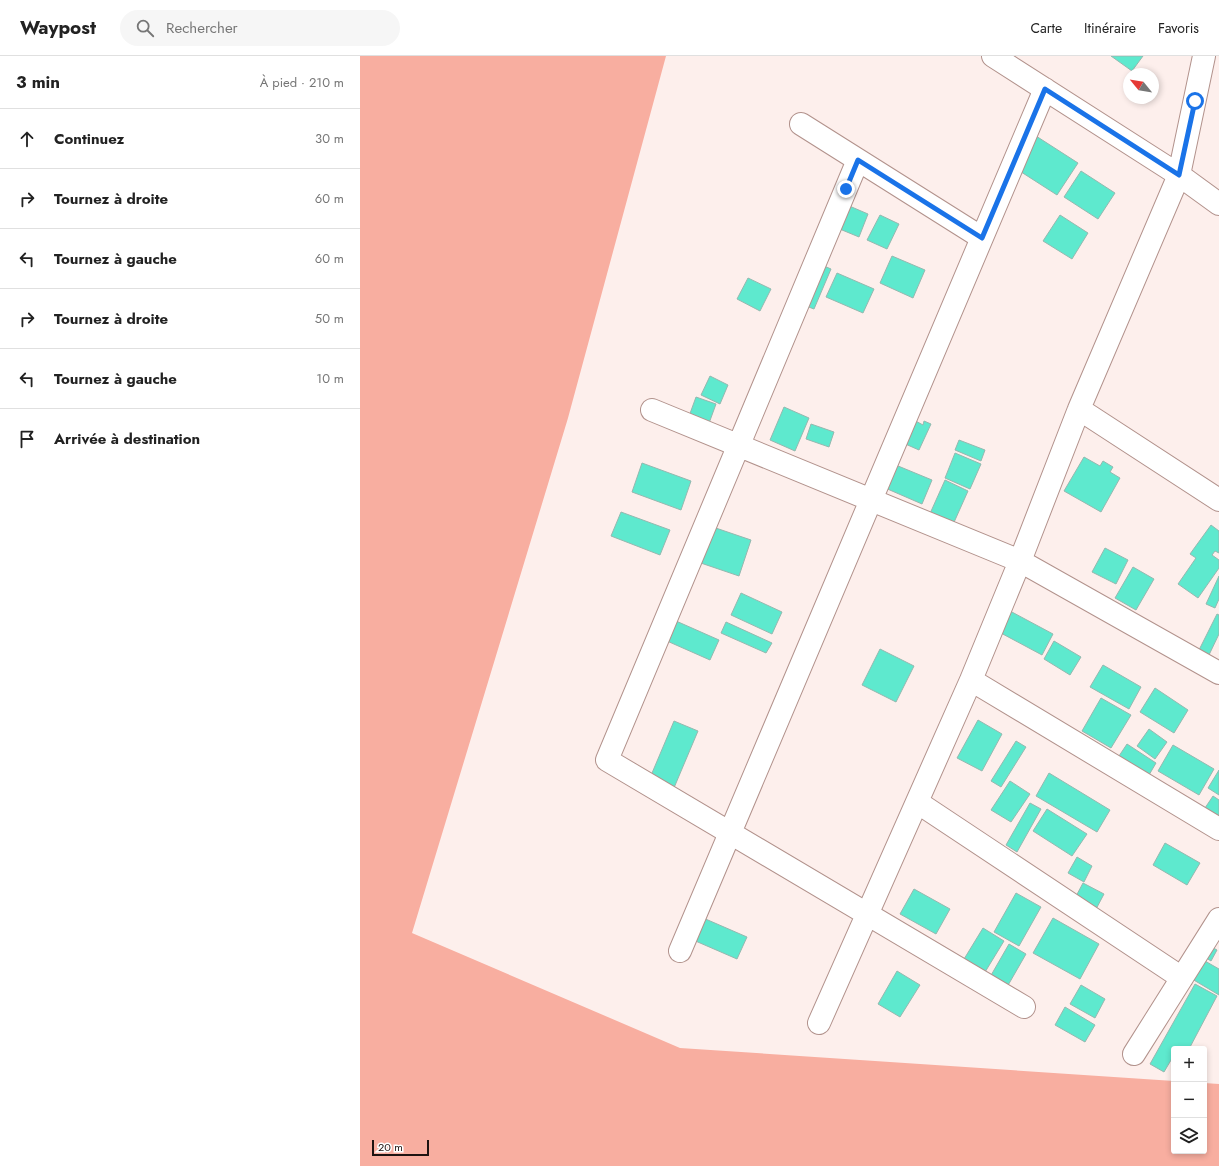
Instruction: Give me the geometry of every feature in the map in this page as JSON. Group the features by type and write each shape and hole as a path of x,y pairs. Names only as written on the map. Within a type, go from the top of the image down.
{"street":[{"path":"993,56 1179,175 1219,204"},
{"path":"819,1023 971,680 1020,561 1079,409 1179,175 1204,56"},
{"path":"680,951 1045,89"},
{"path":"800,124 982,238"},
{"path":"858,160 607,760 1024,1007"},
{"path":"1079,409 1219,500"},
{"path":"652,410 1020,561 1219,673"},
{"path":"971,680 1219,829"},
{"path":"917,802 1182,978"},
{"path":"1134,1054 1219,919"}],"shaded area":[{"path":"360,56 666,56 568,418 412,933 680,1048 1171,1081 1171,1154 1207,1154 1207,1083 1219,1084 1219,1166 360,1166"}],"building":[{"path":"1111,56 1143,56 1134,68 1128,68"},
{"path":"1036,136 1078,163 1057,195 1015,168"},
{"path":"1081,171 1115,193 1098,219 1064,197"},
{"path":"840,202 868,214 859,237 830,225"},
{"path":"880,215 899,224 887,249 867,240"},
{"path":"1060,215 1088,233 1072,259 1043,241"},
{"path":"892,256 925,270 913,298 880,283"},
{"path":"815,262 831,269 814,309 798,303"},
{"path":"837,273 874,289 863,313 826,297"},
{"path":"748,278 771,289 760,311 737,299"},
{"path":"710,376 728,385 720,404 701,395"},
{"path":"696,397 716,404 704,437 684,430"},
{"path":"784,407 809,418 795,451 770,440"},
{"path":"912,419 923,425 924,421 931,424 919,450 894,439"},
{"path":"811,424 834,432 829,447 806,439"},
{"path":"959,440 985,450 981,461 955,450"},
{"path":"955,453 981,464 970,489 945,478"},
{"path":"1084,457 1100,466 1103,461 1113,467 1110,472 1120,478 1101,512 1064,491"},
{"path":"886,461 932,480 922,504 876,484"},
{"path":"642,463 691,481 681,510 632,492"},
{"path":"945,480 968,491 947,538 924,527"},
{"path":"621,512 670,530 660,555 611,536"},
{"path":"704,524 751,540 739,576 692,560"},
{"path":"1211,525 1219,531 1219,553 1215,551 1212,555 1219,560 1219,568 1198,598 1178,584 1196,558 1190,554"},
{"path":"1105,548 1128,560 1116,584 1092,572"},
{"path":"1133,567 1154,579 1136,610 1115,598"},
{"path":"1219,576 1219,599 1215,608 1206,604"},
{"path":"741,593 782,612 772,634 731,615"},
{"path":"1010,611 1053,634 1042,655 999,632"},
{"path":"1217,614 1219,615 1219,634 1208,657 1198,652"},
{"path":"667,617 719,640 710,660 658,637"},
{"path":"726,622 772,643 766,653 721,633"},
{"path":"1054,641 1081,657 1070,675 1044,659"},
{"path":"880,649 914,666 896,702 862,685"},
{"path":"1103,665 1141,687 1129,709 1090,687"},
{"path":"1155,688 1188,710 1174,733 1140,712"},
{"path":"1101,698 1131,715 1111,748 1082,731"},
{"path":"978,720 1002,734 982,771 957,758"},
{"path":"674,721 698,731 668,802 644,792"},
{"path":"1149,729 1167,742 1155,759 1137,746"},
{"path":"1016,741 1026,747 1001,787 991,781"},
{"path":"1127,744 1156,763 1149,775 1113,765"},
{"path":"1173,745 1214,769 1199,795 1158,771"},
{"path":"1219,770 1219,795 1208,788"},
{"path":"1049,773 1110,810 1097,832 1036,796"},
{"path":"1010,781 1030,794 1011,822 991,810"},
{"path":"1213,796 1219,800 1219,825 1201,814"},
{"path":"1030,803 1041,809 1017,852 1006,845"},
{"path":"1047,809 1087,834 1072,856 1033,831"},
{"path":"1165,843 1200,863 1187,885 1153,865"},
{"path":"1077,857 1092,866 1084,882 1068,873"},
{"path":"1083,883 1104,894 1095,911 1074,900"},
{"path":"914,889 950,909 936,934 900,914"},
{"path":"1016,893 1041,907 1019,946 994,932"},
{"path":"694,914 747,937 737,959 684,936"},
{"path":"1053,918 1099,944 1080,979 1033,953"},
{"path":"983,928 1004,941 982,977 961,964"},
{"path":"1009,944 1026,954 1003,994 986,984"},
{"path":"1206,944 1217,950 1211,961 1200,954"},
{"path":"1198,957 1219,969 1219,995 1187,976"},
{"path":"897,971 920,985 900,1017 878,1004"},
{"path":"1195,984 1217,996 1191,1046 1171,1046 1171,1060 1164,1072 1150,1064"},
{"path":"1081,985 1105,999 1095,1018 1070,1004"},
{"path":"1065,1007 1095,1025 1085,1042 1055,1025"}],"route":[{"path":"846,189 858,160 982,238 1045,89 1179,175 1195,101"}]}
